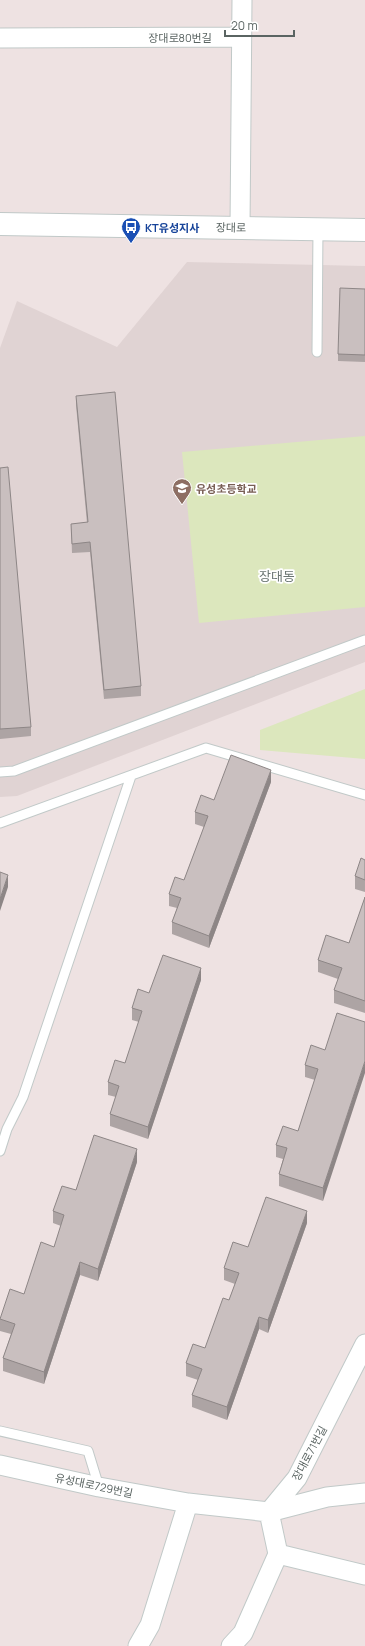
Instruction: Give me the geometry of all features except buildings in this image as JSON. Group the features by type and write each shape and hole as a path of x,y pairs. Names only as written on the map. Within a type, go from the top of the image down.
{"street":[{"path":"240,227 242,0"},
{"name":"장대로80번길","path":"0,38 241,37"},
{"name":"장대로","path":"0,224 365,230"},
{"name":"장대로71번길","path":"269,1512 297,1478 365,1344"},
{"name":"유성대로729번길","path":"0,1466 98,1487 188,1503 269,1512 327,1497 365,1493"},
{"path":"138,1646 150,1625 188,1503"},
{"path":"231,1646 243,1633 278,1554 269,1512"},
{"path":"278,1554 365,1575"}],"lane":[{"path":"317,352 318,229"},
{"path":"0,772 14,772 365,640"},
{"path":"0,823 206,748 365,795"},
{"path":"0,1151 7,1130 23,1097 131,776"},
{"path":"0,1431 88,1451 98,1487"}],"shaded area":[{"name":"유성초등학교","path":"187,262 365,266 365,662 17,796 0,797 0,348 17,301 117,347"}],"green space":[{"path":"365,436 365,607 199,623 182,452"},
{"path":"365,689 365,759 260,750 260,730"}],"place":[{"name":"KT유성지사","path":"131,244"},
{"name":"유성초등학교","path":"182,505"}],"district":[{"name":"장대동","path":"277,576"}]}
